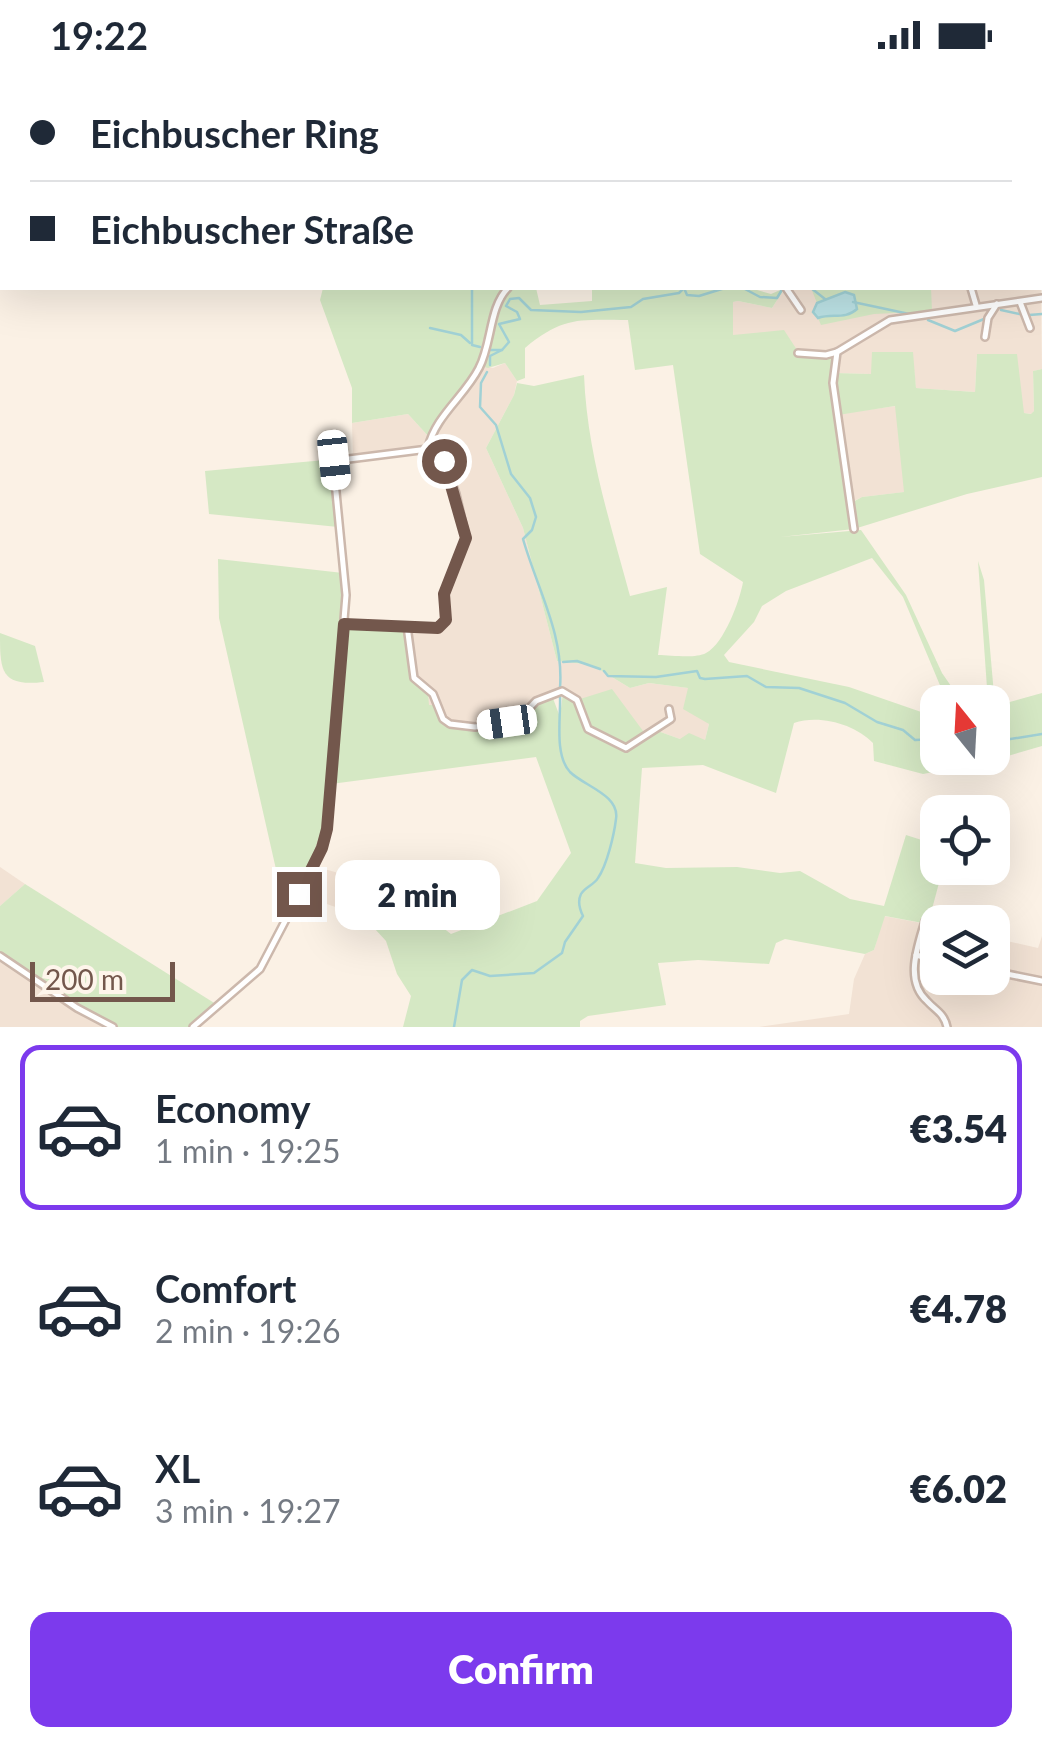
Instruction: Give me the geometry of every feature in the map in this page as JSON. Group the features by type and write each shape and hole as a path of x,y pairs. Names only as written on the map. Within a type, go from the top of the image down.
{"street":[{"path":"428,448 443,418 481,364 500,298 506,290"},
{"path":"787,290 800,310"},
{"path":"971,290 976,305"},
{"path":"798,353 836,352 882,323 976,305 1042,298"},
{"path":"1020,302 1030,328"},
{"path":"986,337 988,318 997,304"},
{"path":"836,352 833,383 854,529"},
{"path":"193,1027 260,969 322,848 327,829 346,595 334,460 428,448 444,461 466,538 444,594 446,620 438,628 344,624"},
{"path":"407,626 414,678 432,693 443,720 450,724 475,727 518,720 536,700 556,692 577,700 588,729 626,748 670,720 669,708"},
{"path":"920,940 913,969 920,993 944,1016 946,1027"},
{"path":"916,955 920,956"},
{"path":"0,956 112,1027"},
{"path":"1010,975 1042,981"},
{"path":"90,1027 94,1017"}],"shaded area":[{"path":"784,290 1041,290 1042,369 1033,371 1034,411 1024,413 977,354 975,392 916,388 912,352 871,374 834,373 798,353 733,336 733,302 772,308"},
{"path":"505,363 517,381 514,395 486,448 523,528 557,661 592,665 630,688 649,683 688,688 709,724 705,740 680,739 655,730 646,735 562,691 518,720 475,727 450,724 409,707 414,678 407,626 438,628 445,620 444,594 466,538 456,494 442,461 429,451 353,459 352,423 408,414 429,437 478,365 493,368"},
{"path":"896,406 905,492 862,497 850,503 837,414"},
{"path":"0,867 25,884 0,906"},
{"path":"317,867 353,877 362,884 370,908 364,917 301,895"},
{"path":"884,916 920,923 920,995 1010,995 1010,942 1038,948 1042,936 1042,1027 759,1027 849,1014 854,979 865,954 874,950"},
{"path":"0,954 114,1027 0,1027"}],"green space":[{"path":"322,290 536,290 540,305 592,301 592,290 757,290 771,294 784,290 772,308 733,302 733,335 784,330 799,353 837,352 835,373 871,374 872,352 913,352 916,388 975,392 977,354 1017,354 1024,413 1031,414 1033,371 1042,369 1042,477 967,494 854,529 780,537 861,530 906,595 950,685 940,685 903,597 872,558 786,591 762,606 754,622 724,655 729,662 849,687 920,712 920,773 874,761 873,743 865,736 836,722 814,720 794,723 776,793 703,765 642,768 635,863 666,868 800,871 850,899 884,906 906,835 920,839 920,885 938,885 933,905 920,905 920,923 885,916 874,950 865,954 785,939 776,943 769,964 698,960 658,963 666,1005 588,1016 580,1021 580,1027 403,1027 411,996 397,974 386,941 364,917 370,907 362,884 338,872 343,868 382,881 451,934 537,901 571,853 536,757 331,784 327,818 313,866 285,909 219,618 218,559 343,573 343,621 407,626 414,678 432,693 428,694 429,705 438,705 443,719 450,724 475,727 518,720 551,693 560,717 563,692 577,700 612,689 646,735 655,730 680,739 689,733 705,740 709,724 683,709 688,688 649,683 630,688 592,665 557,661 523,528 486,448 517,383 534,386 584,375 595,459 630,596 667,587 658,655 696,656 713,648 730,621 743,582 700,554 673,365 635,370 628,320 584,320 551,330 525,348 525,378 517,381 505,363 488,368 478,365 429,437 408,414 352,423 352,388 320,300","holes":["895,406 904,492 862,497 851,503 838,415"]},
{"path":"812,290 931,290 932,311 874,314 821,325 818,318 830,314 840,317 857,309 854,295 845,292 817,303"},
{"path":"325,460 331,463 338,527 209,514 205,471"},
{"path":"978,561 984,580 993,685 987,685"},
{"path":"0,633 35,646 44,682 19,682 6,673"},
{"path":"1042,693 1042,746 1010,755 1010,702"},
{"path":"25,884 219,1006 193,1027 114,1027 77,1008 0,954 0,906"}],"water":[{"path":"845,292 854,295 857,309 818,318 813,312 817,303"}],"waterway":[{"path":"472,290 472,345 480,347"},
{"path":"502,350 509,342 499,324 520,319 517,312 506,306 510,299 519,298 531,310 581,312 631,307 643,299 682,290"},
{"path":"685,290 687,295 699,296 718,290"},
{"path":"747,290 760,297 777,298 782,290"},
{"path":"814,290 825,299"},
{"path":"853,302 914,315"},
{"path":"1001,310 1024,315"},
{"path":"1029,315 1042,314"},
{"path":"928,320 955,331 984,319"},
{"path":"430,328 461,335 470,343"},
{"path":"490,350 502,350 490,356 490,365"},
{"path":"487,372 481,383 480,407 496,425 511,474 530,498 536,517 532,530 523,539 554,631 560,688"},
{"path":"563,662 577,661 600,669"},
{"path":"604,671 608,676 656,677 697,671 705,679 747,676 766,687 799,688 845,703 920,740"},
{"path":"454,1027 462,980 472,970 490,976 534,973 562,953 583,916 581,894 596,880 607,858 616,811 607,797 565,765 560,746 560,696"},
{"path":"1010,739 1042,734"}],"route":[{"path":"299,894 327,829 344,624 438,628 446,620 446,584 460,560 466,538 444,461"}]}
